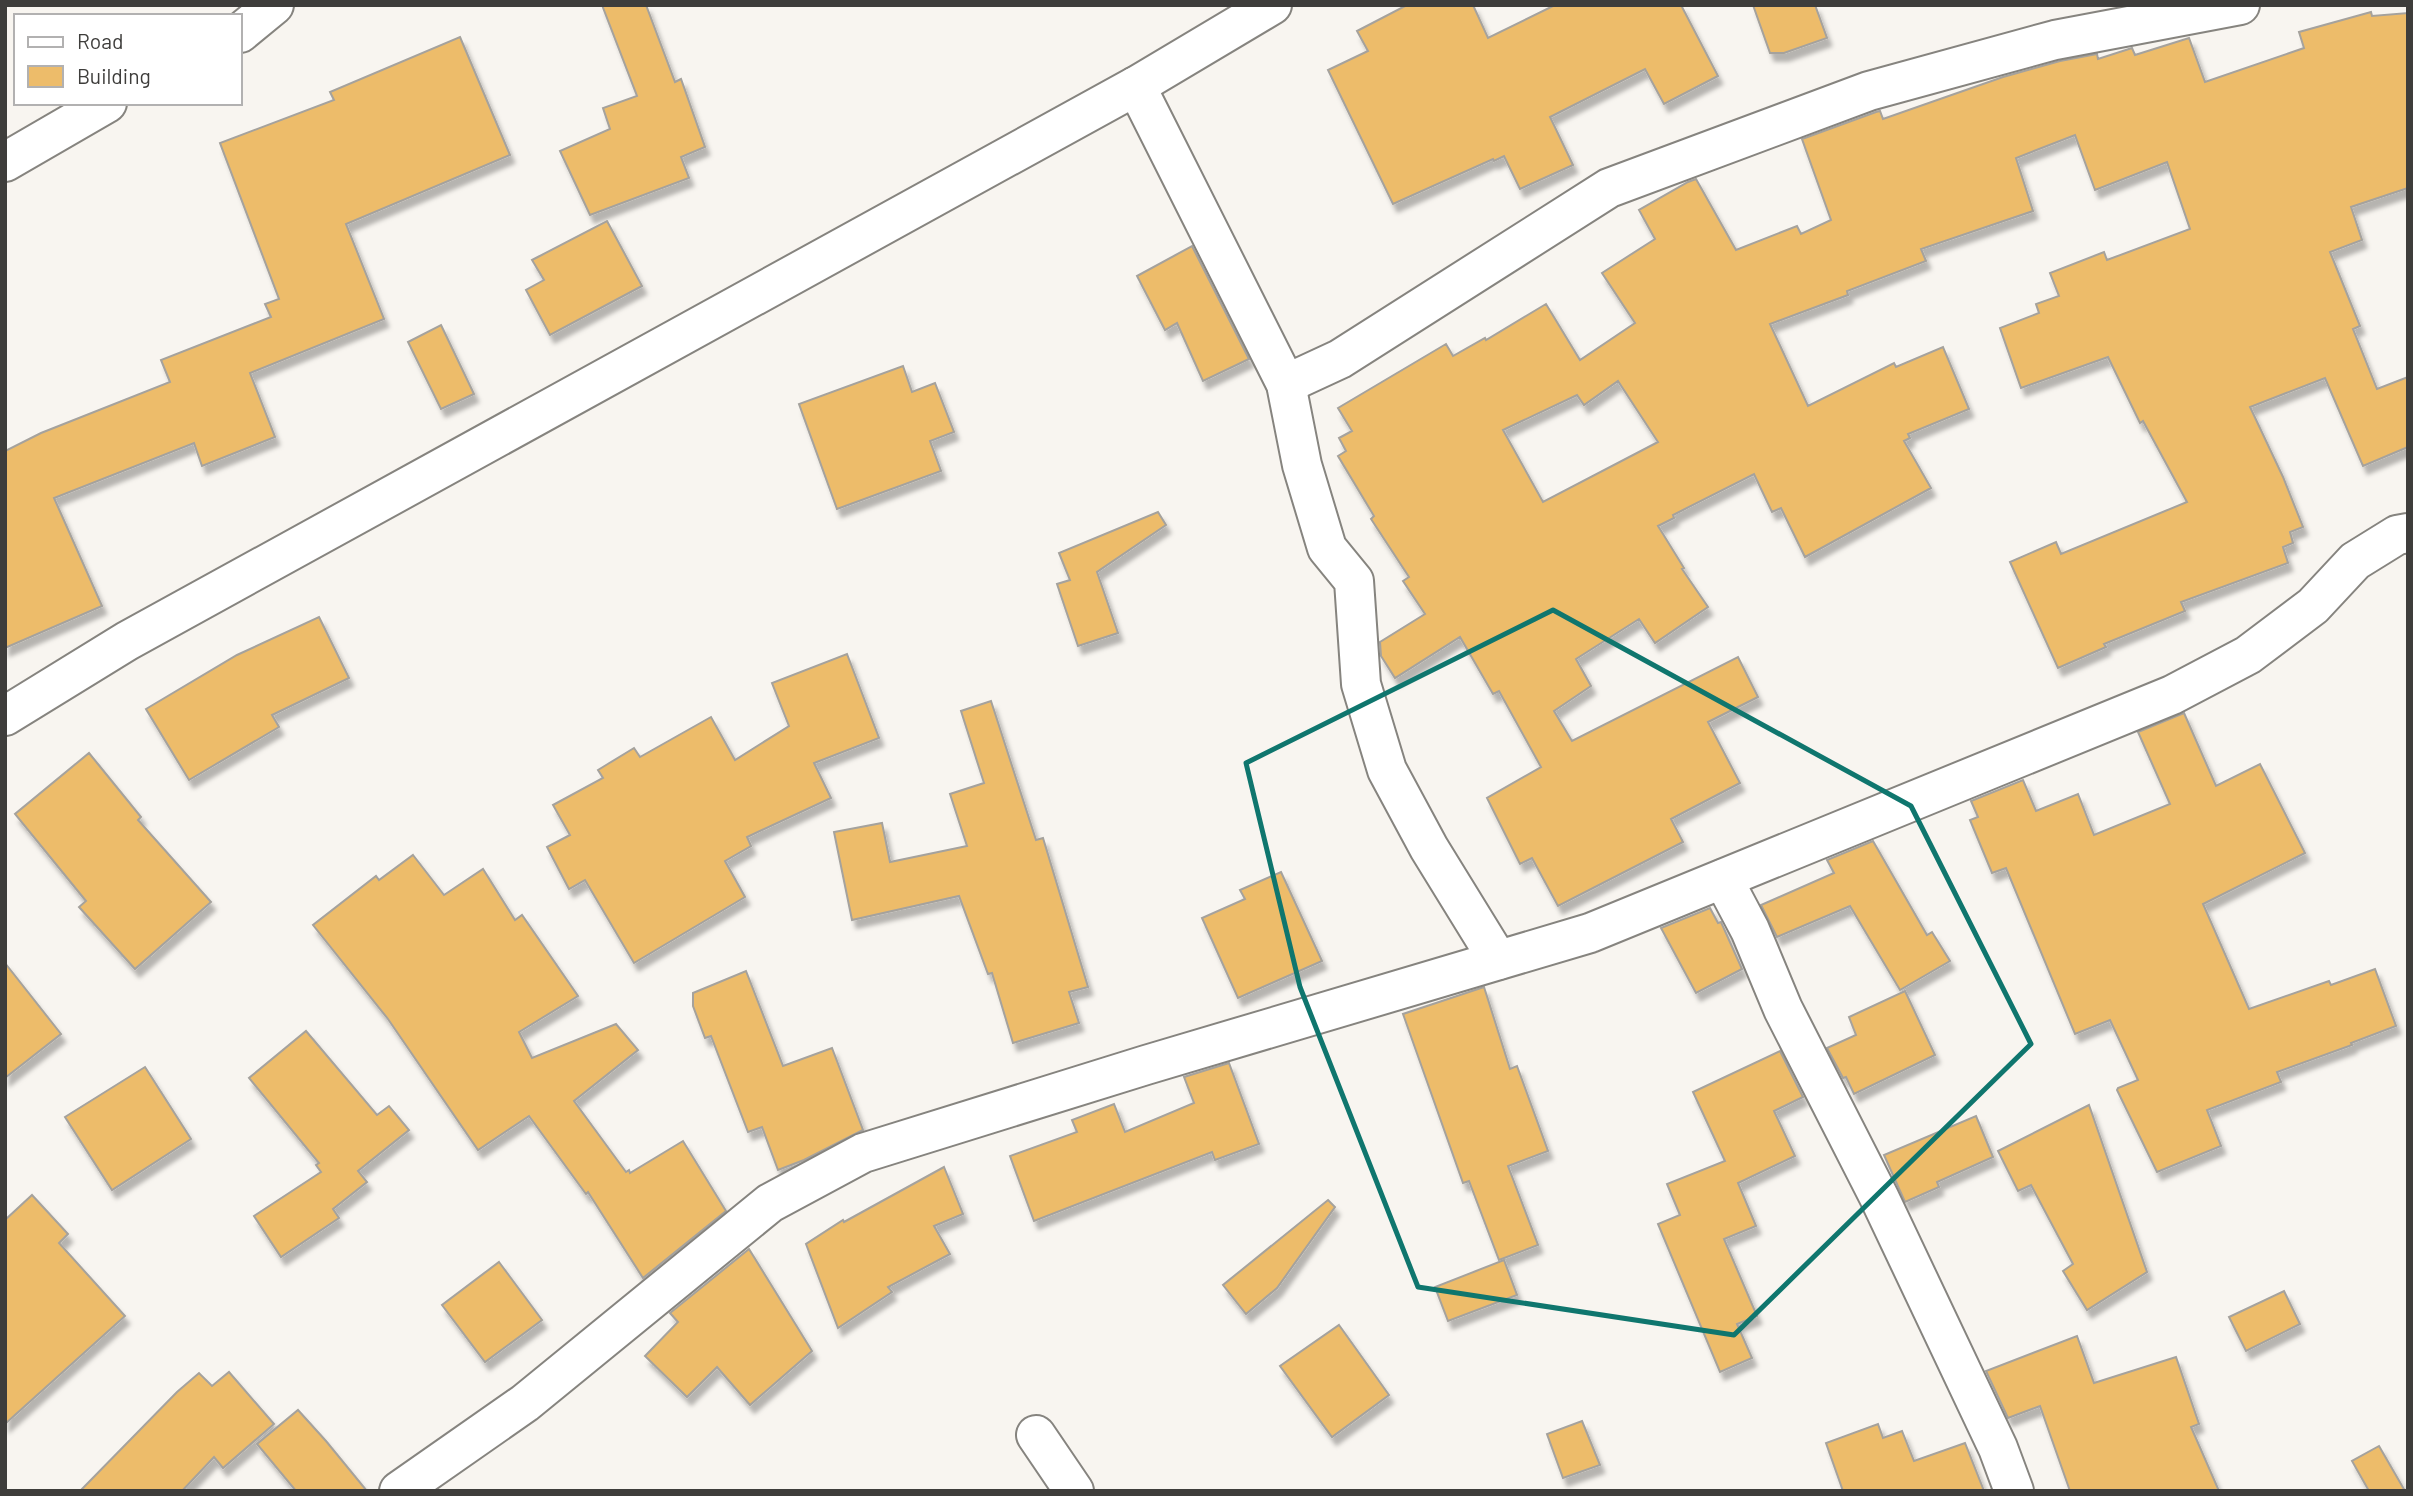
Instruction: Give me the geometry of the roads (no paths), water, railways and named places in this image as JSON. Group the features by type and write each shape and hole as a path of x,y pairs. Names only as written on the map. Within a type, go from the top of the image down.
{"street":[{"path":"242,31 274,5"},
{"path":"5,716 127,642 1136,86 1272,5"},
{"path":"1286,384 1340,359 1609,188 1869,91 2055,40 2240,5"},
{"path":"1136,86 1286,384 1302,465 1327,548 1354,581 1361,684 1387,770 1429,848 1498,960"},
{"path":"5,162 104,105"},
{"path":"1327,548 1303,405 1340,359"},
{"path":"399,1491 525,1403 769,1203 863,1153 1159,1061 1590,933 2172,695 2248,655 2313,606 2355,561 2397,535 2408,533"},
{"path":"1723,879 1750,930 1783,1009 1879,1197 1987,1424 2014,1491"},
{"path":"1036,1435 1074,1491"}]}
